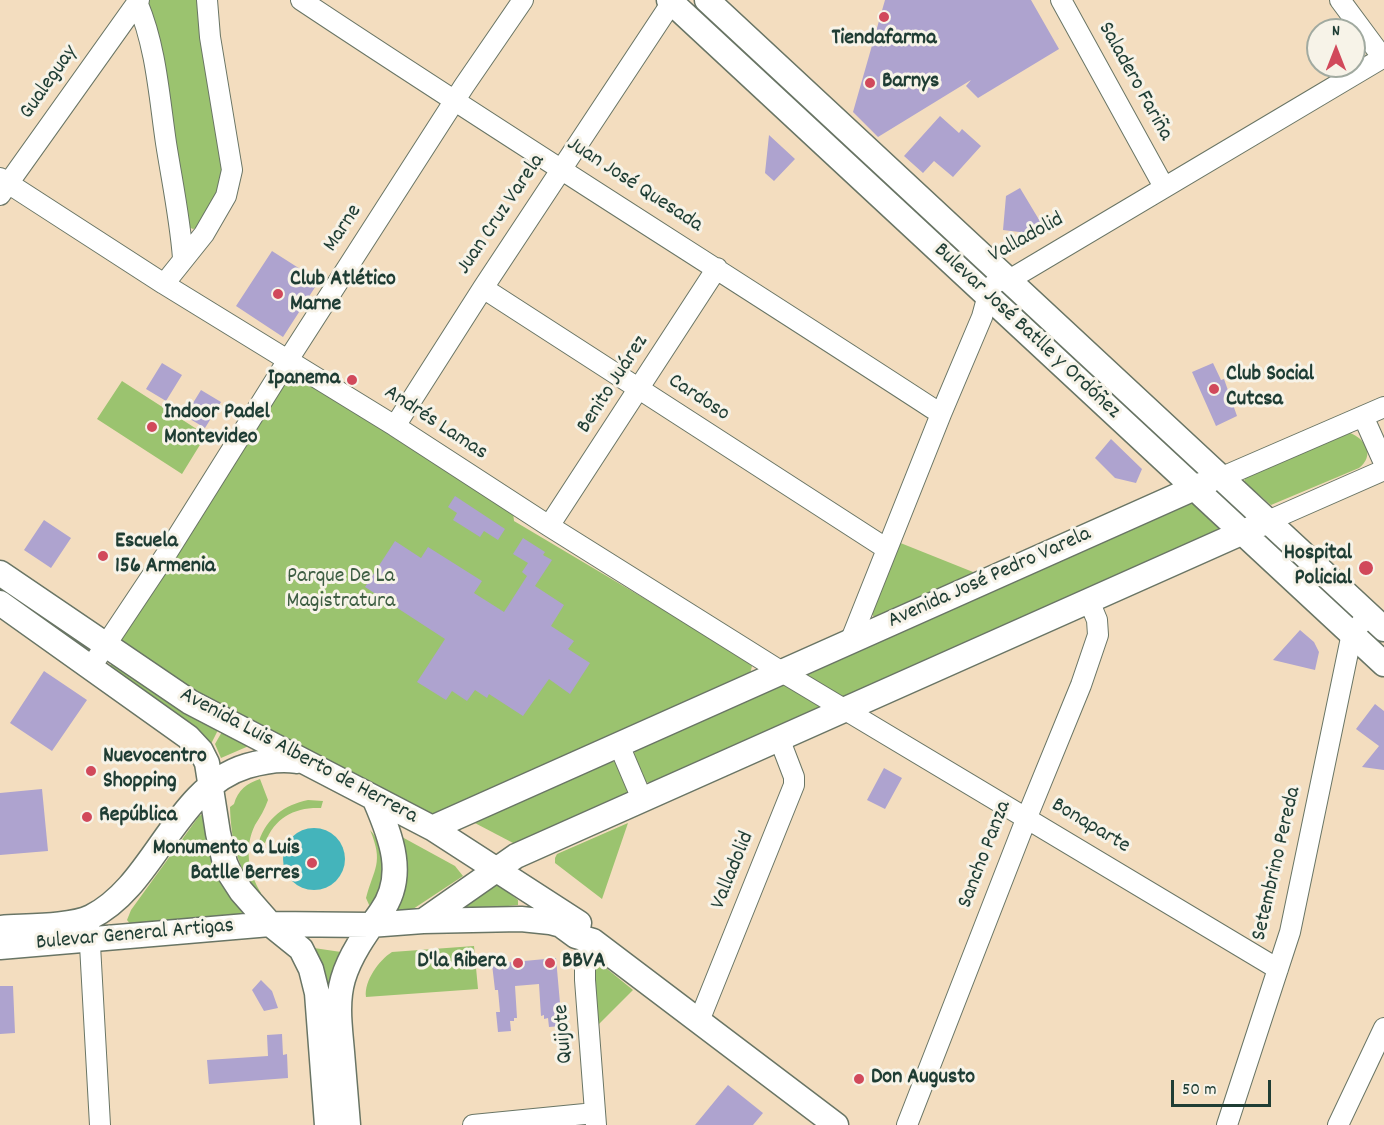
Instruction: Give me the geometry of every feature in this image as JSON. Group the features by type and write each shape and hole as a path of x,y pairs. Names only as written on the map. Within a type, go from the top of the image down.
{"main road":[{"name":"Bulevar José Batlle y Ordóñez","path":"707,0 1376,622"},
{"name":"Bulevar José Batlle y Ordóñez","path":"671,1 1384,664"},
{"name":"Avenida José Pedro Varela","path":"432,828 1195,487 1220,478"},
{"path":"423,921 516,855 1268,521"},
{"name":"Avenida Luis Alberto de Herrera","path":"0,573 190,702 432,828 583,926 593,941 836,1125"},
{"name":"Avenida Luis Alberto de Herrera","path":"0,603 194,743 207,763 212,785"},
{"path":"89,929 119,896 195,800 212,785 230,772 255,763 285,759 306,764"},
{"path":"212,785 218,833 225,863 241,891 270,924 301,949 315,980 327,1125"},
{"path":"348,1125 340,1030 340,995 343,978 353,954 370,925 387,903 395,874 392,844 375,800"},
{"path":"537,896 532,864 538,846"},
{"name":"Avenida Luis Alberto de Herrera","path":"370,925 423,921 536,919 561,925 576,936 593,941"},
{"name":"Bulevar General Artigas","path":"0,928 55,924 89,929"},
{"name":"Bulevar General Artigas","path":"0,947 89,929 270,924 370,925"}],"street":[{"path":"164,284 204,234 226,196 232,170 210,36 207,0"},
{"name":"Juan José Quesada","path":"301,0 455,102 562,168 941,414"},
{"name":"Marne","path":"91,667 167,553 288,360 523,0"},
{"name":"Saladero Fariña","path":"1061,0 1164,187"},
{"path":"1340,0 1383,57"},
{"path":"138,1 145,21 158,80 166,145 180,219 183,258"},
{"name":"Gualeguay","path":"3,185 138,1"},
{"name":"Juan Cruz Varela","path":"394,426 671,1"},
{"name":"Valladolid","path":"850,642 982,317 992,286 998,281 1009,280 1383,57"},
{"name":"Andrés Lamas","path":"3,185 394,426 549,526 845,710"},
{"name":"Benito Juárez","path":"549,526 640,390 717,268"},
{"name":"Cardoso","path":"483,288 887,549"},
{"name":"Avenida José Pedro Varela","path":"1220,478 1384,407"},
{"path":"1363,416 1384,463"},
{"path":"1268,521 1384,470"},
{"name":"Sancho Panza","path":"907,1125 1081,685 1098,635 1097,620 1089,601"},
{"path":"1352,633 1376,622"},
{"name":"Setembrino Pereda","path":"1227,1125 1290,933 1352,633"},
{"name":"Bonaparte","path":"845,710 1278,969"},
{"name":"Valladolid","path":"699,1021 794,785 794,777 778,738"},
{"path":"619,745 642,799"},
{"path":"89,929 100,1125"},
{"name":"Quijote","path":"593,941 585,959 585,980 595,1119"},
{"path":"1338,1125 1384,1029"},
{"path":"473,1125 595,1119"}],"green space":[{"path":"147,0 202,0 227,176 199,227 193,229 186,226"},
{"path":"834,132 987,275 987,278 831,134"},
{"path":"1013,299 1196,470 1192,471 1010,302"},
{"name":"Parque De La Magistratura","path":"289,377 298,377 513,512 514,521 748,660 752,666 750,674 434,815 201,696 120,643 120,631"},
{"name":"Indoor Padel Montevideo","path":"122,381 206,435 182,474 97,419"},
{"path":"1350,433 1360,439 1366,448 1367,458 1359,468 1271,505 1244,482 1248,476"},
{"path":"1192,502 1219,527 1219,530 842,698 806,676 807,674"},
{"path":"898,542 973,572 975,575 879,618 874,617 872,614"},
{"path":"113,663 219,728 211,744 108,667"},
{"path":"783,684 819,704 819,708 653,783 645,782 633,756 636,749"},
{"path":"223,730 251,745 221,758 215,744"},
{"path":"609,762 617,762 629,789 627,794 515,844 473,822"},
{"path":"260,779 268,800 249,842 250,868 261,893 259,894 251,885 240,864 232,831 230,807 244,788"},
{"path":"308,800 323,801 321,808 303,809 287,815 274,826 265,843 259,841 262,833 277,814 291,805"},
{"path":"203,814 206,816 243,910 242,916 131,925 127,920 131,910 199,816"},
{"path":"628,823 602,899 555,863 557,854"},
{"path":"370,830 376,838 382,857 382,879 370,907 366,898 377,858"},
{"path":"400,838 455,866 463,876 410,911 396,915 400,901"},
{"path":"493,884 498,884 518,900 518,905 459,911 459,905"},
{"path":"474,946 478,989 366,997 367,984 373,972 392,952"},
{"path":"314,948 341,952 333,970 328,996"},
{"path":"600,967 606,968 633,990 597,1026 592,976"}],"water":[{"path":"314,828 326,830 336,837 343,847 345,859 343,871 336,881 326,888 314,890 302,888 292,881 285,871 283,859 285,847 292,837 302,830"}],"building":[{"path":"885,0 1031,0 1059,49 978,98 966,86 971,80 878,137 853,112"},
{"path":"940,116 959,133 962,129 981,146 953,177 934,161 923,173 904,156"},
{"path":"769,135 795,159 774,181 765,173"},
{"path":"1020,188 1044,228 1036,234 1003,230 1006,196"},
{"name":"Club Atlético Marne","path":"272,251 319,281 283,337 236,306"},
{"path":"162,363 182,375 166,401 146,389"},
{"name":"Club Social Cutcsa","path":"1213,363 1221,380 1224,379 1237,416 1216,426 1192,372"},
{"path":"201,390 221,402 205,428 185,416"},
{"path":"1111,439 1142,469 1136,483 1115,478 1095,458"},
{"path":"455,496 505,529 498,540 484,531 480,537 453,520 457,513 448,507"},
{"path":"44,520 71,538 51,568 24,550"},
{"path":"523,538 545,552 543,555 552,560 535,586 564,605 551,626 574,641 568,649 590,663 570,694 549,679 523,716 489,694 487,698 475,690 467,701 452,691 446,700 417,682 445,639 365,587 395,541 421,558 428,547 482,581 474,593 504,612 527,576 522,572 528,563 513,554"},
{"path":"1300,630 1314,642 1319,652 1315,670 1273,660"},
{"path":"44,671 87,700 52,751 10,723"},
{"path":"1375,704 1384,711 1384,770 1362,767 1379,746 1356,729"},
{"path":"884,768 902,778 885,809 867,800"},
{"path":"42,789 48,851 0,855 0,793"},
{"path":"556,958 562,1026 549,1027 548,1018 544,1019 544,1015 541,1016 539,984 515,986 517,1018 510,1021 511,1031 498,1032 496,1012 500,1012 492,964"},
{"path":"261,980 272,991 278,1008 264,1011 252,990"},
{"path":"0,986 13,986 15,1033 0,1034"},
{"path":"282,1034 283,1055 287,1054 288,1078 209,1084 207,1060 268,1056 267,1035"},
{"path":"728,1085 763,1113 753,1125 695,1125"}],"place":[{"name":"Tiendafarma","path":"884,17"},
{"name":"Barnys","path":"870,83"},
{"name":"Club Atlético Marne","path":"278,294"},
{"name":"Ipanema","path":"352,380"},
{"name":"Club Social Cutcsa","path":"1214,389"},
{"name":"Indoor Padel Montevideo","path":"152,427"},
{"name":"Escuela 156 Armenia","path":"103,556"},
{"name":"Hospital Policial","path":"1366,568"},
{"name":"Nuevocentro Shopping","path":"91,771"},
{"name":"República","path":"87,817"},
{"name":"Monumento a Luis Batlle Berres","path":"312,863"},
{"name":"D'la Ribera","path":"518,963"},
{"name":"BBVA","path":"550,963"},
{"name":"Don Augusto","path":"859,1079"}]}
